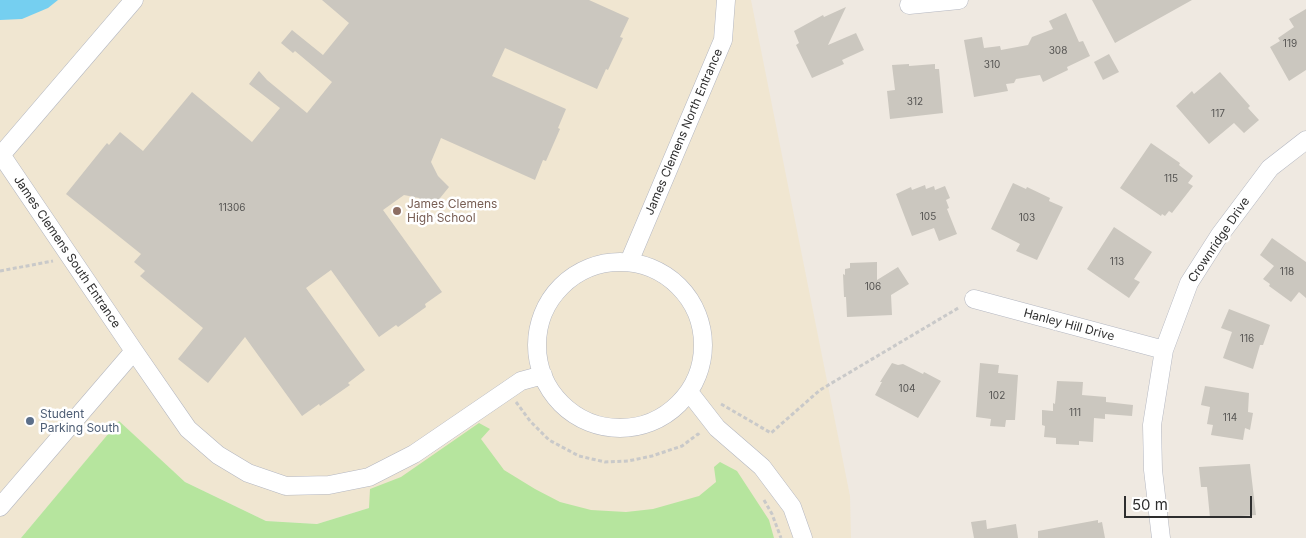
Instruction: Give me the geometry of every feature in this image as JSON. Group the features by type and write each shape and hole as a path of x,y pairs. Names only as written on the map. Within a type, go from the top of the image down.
{"street":[{"path":"1,154 134,0"},
{"name":"James Clemens North Entrance","path":"629,262 723,40 726,0"},
{"path":"909,5 959,0"},
{"name":"Crownridge Drive","path":"1161,538 1153,470 1152,425 1164,350 1189,283 1219,236 1270,168 1306,140"},
{"name":"James Clemens South Entrance","path":"1,154 188,429 218,455 248,473 286,486 329,485 369,477 414,454 520,381 543,375"},
{"path":"629,262 656,270 680,286 696,310 703,337 701,366 689,392 671,411 649,423 624,428 598,425 575,415 556,397 543,375 537,348 541,319 554,294 575,275 601,264 629,262"},
{"name":"Hanley Hill Drive","path":"974,299 1164,350"},
{"path":"0,507 134,352"},
{"path":"689,392 717,428 762,466 792,507 803,538"}],"path":[{"path":"0,271 52,262 57,259"},
{"path":"716,410 720,404 771,433 820,390 974,299"},
{"path":"516,402 530,421 549,440 578,456 604,462 628,462 652,456 682,446 698,434 704,439"},
{"path":"763,499 772,514 781,538"}],"shaded area":[{"name":"James Clemens High School","path":"0,0 751,0 850,496 851,538 395,538 369,508 317,524 266,521 185,482 119,422 21,538 0,538"}],"green space":[{"path":"119,421 185,482 266,521 317,524 369,508 370,489 401,477 479,423 490,429 481,439 504,470 560,502 591,510 626,512 653,509 699,496 716,482 714,467 720,462 737,471 769,520 774,538 21,538"}],"water":[{"path":"0,0 58,0 48,8 22,19 0,20"}],"building":[{"name":"James Clemens High School","path":"322,0 589,0 629,18 620,37 623,38 597,89 505,48 492,76 566,109 558,128 560,129 546,161 543,160 535,180 441,138 431,162 438,176 449,187 432,208 419,198 404,195 383,210 442,292 425,304 426,307 398,327 396,325 379,337 331,270 306,288 365,370 348,383 350,385 302,416 245,337 208,383 178,359 203,328 140,276 145,271 134,262 141,254 66,194 107,143 109,145 120,132 143,151 192,92 252,142 280,108 249,84 259,71 267,80 307,113 332,82 295,51 293,53 281,43 292,30 323,55 349,23"},
{"path":"1092,0 1192,0 1115,43"},
{"path":"846,7 828,45 856,33 864,50 842,60 844,64 812,78 796,45 799,43 794,31 823,15 824,17"},
{"path":"1306,9 1306,70 1289,81 1270,47 1280,41 1278,38 1294,27 1289,19"},
{"path":"1066,13 1079,42 1083,41 1090,56 1067,67 1068,70 1043,82 1040,75 1016,79 1014,83 1006,84 1008,91 974,97 964,40 982,37 984,48 1000,46 1001,50 1028,45 1032,37 1053,29 1049,21"},
{"path":"1109,54 1119,72 1103,80 1094,62"},
{"path":"909,64 909,66 935,64 935,69 939,69 943,113 890,119 887,91 895,90 892,65"},
{"path":"1220,72 1250,106 1248,108 1259,120 1244,133 1234,123 1209,144 1176,106 1192,91 1194,94"},
{"path":"1151,143 1180,163 1179,165 1193,176 1188,183 1193,186 1172,213 1169,211 1165,216 1162,214 1161,216 1120,188"},
{"path":"1013,183 1026,189 1027,187 1050,198 1049,201 1063,207 1037,260 1016,251 1020,244 991,229"},
{"path":"925,185 926,189 934,186 935,190 945,186 950,198 946,200 949,208 947,209 957,234 939,241 934,228 912,236 896,194 911,187 912,190"},
{"path":"1114,227 1152,252 1134,279 1140,282 1129,298 1087,269"},
{"path":"1272,238 1306,262 1306,298 1299,292 1291,302 1269,286 1270,284 1263,279 1274,266 1260,255"},
{"path":"877,262 877,280 898,267 909,284 891,295 892,315 847,317 843,274 845,275 845,269 850,268 850,263"},
{"path":"1229,309 1270,325 1263,345 1260,345 1253,369 1223,358 1232,332 1221,328"},
{"path":"892,363 903,364 941,381 918,418 875,395 882,382 880,382"},
{"path":"980,363 999,365 998,373 1018,375 1015,420 1006,420 1005,427 990,426 991,419 976,417"},
{"path":"1057,381 1083,382 1082,395 1106,397 1106,402 1133,405 1132,416 1105,414 1105,419 1094,418 1093,442 1079,441 1079,445 1056,444 1056,438 1044,437 1045,426 1042,425 1042,410 1053,411"},
{"path":"1205,386 1249,393 1248,412 1253,413 1250,430 1245,428 1243,440 1211,435 1213,425 1207,424 1210,407 1201,405"},
{"path":"1250,464 1256,515 1210,518 1207,487 1201,487 1199,467"},
{"path":"986,520 987,529 1016,524 1018,538 974,538 971,522"},
{"path":"1098,520 1098,523 1102,522 1105,538 1038,538 1038,531"}],"place":[{"name":"James Clemens High School","path":"397,211"},
{"name":"Student Parking South","path":"30,421"}]}
